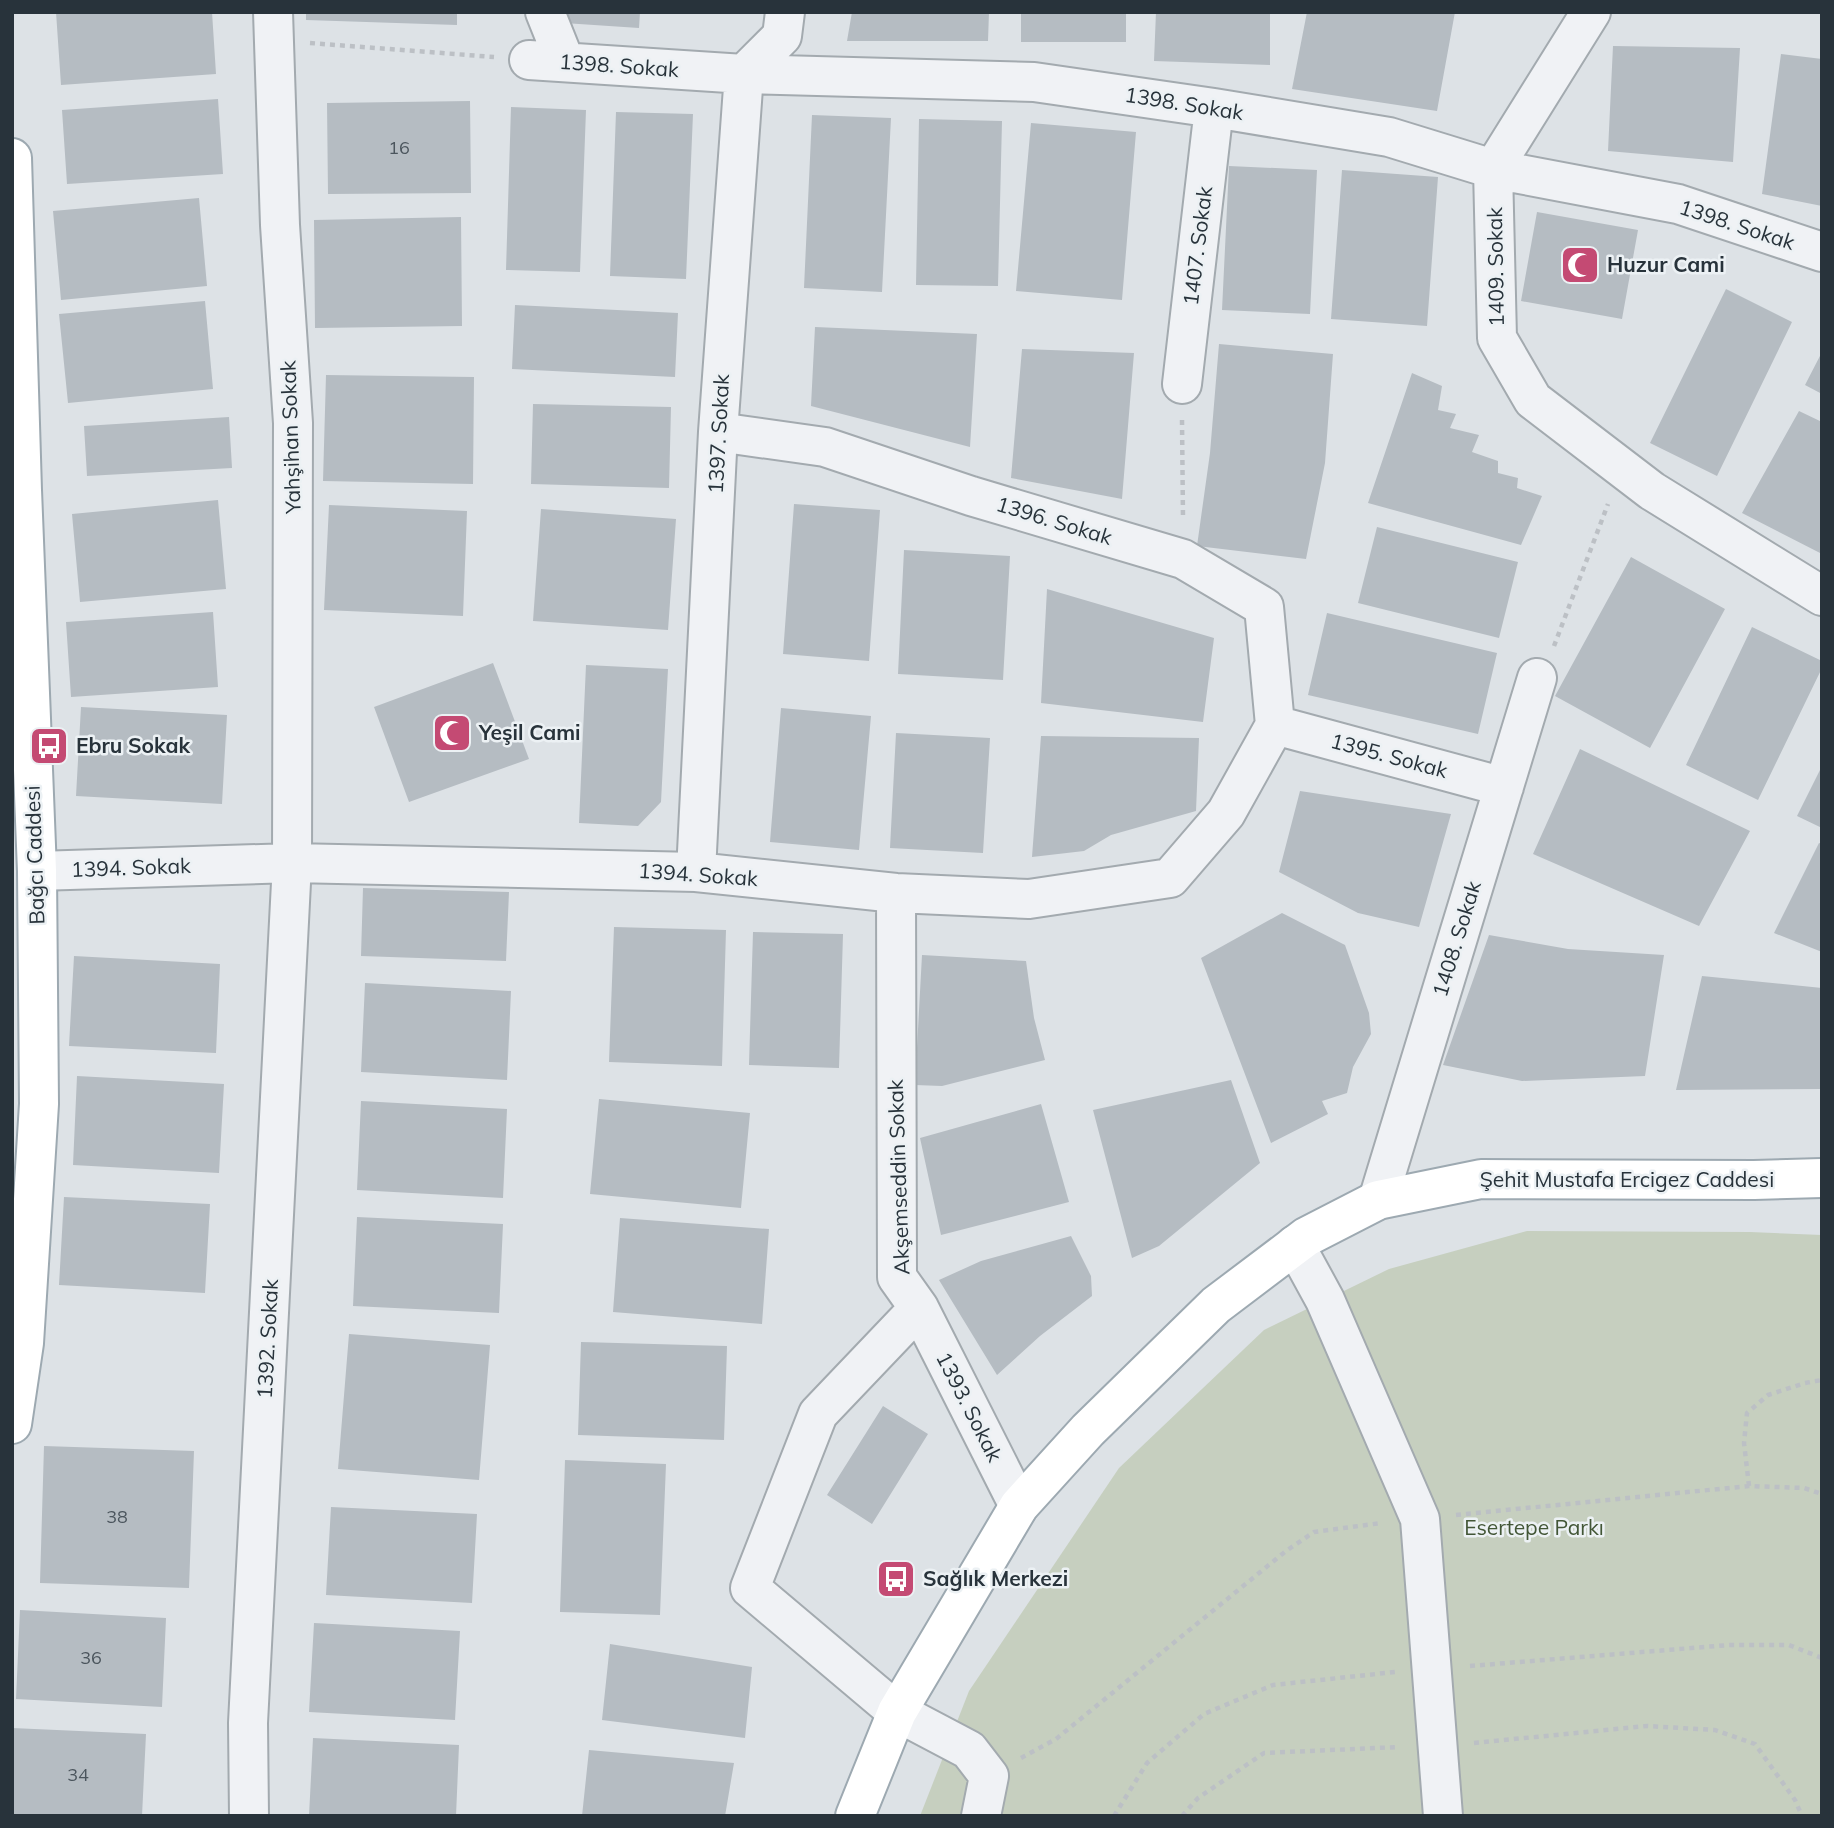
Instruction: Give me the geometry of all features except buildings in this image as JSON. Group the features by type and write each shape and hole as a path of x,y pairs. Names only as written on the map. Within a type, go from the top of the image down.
{"main road":[{"name":"Bağcı Caddesi","path":"12,158 17,489 37,870 39,1104 24,1343 12,1424"},
{"name":"Şehit Mustafa Ercigez Caddesi","path":"855,1816 897,1712 1019,1506 1088,1430 1216,1305 1306,1237 1378,1200 1481,1178 1822,1178"}],"street":[{"path":"545,12 547,61"},
{"path":"744,74 782,36 785,12"},
{"path":"1493,169 1591,12"},
{"name":"Yahşihan Sokak","path":"273,26 280,225 293,423 292,863"},
{"name":"1398. Sokak","path":"547,61 744,74 1034,82 1214,108 1389,137 1493,169 1678,204 1822,252"},
{"name":"1397. Sokak","path":"696,872 718,432 744,74"},
{"name":"1407. Sokak","path":"1182,384 1214,108"},
{"name":"1409. Sokak","path":"1493,169 1497,338 1533,400 1652,491 1822,596"},
{"name":"1396. Sokak","path":"718,432 825,447 971,496 1183,559 1264,607 1275,725"},
{"name":"1408. Sokak","path":"1378,1200 1537,678"},
{"name":"1394. Sokak","path":"37,870 292,863 696,872 895,893 1029,899 1170,878 1226,813 1275,725"},
{"name":"1395. Sokak","path":"1275,725 1504,787"},
{"name":"1392. Sokak","path":"249,1816 248,1723 292,863"},
{"name":"Akşemseddin Sokak","path":"895,893 897,1278 919,1308"},
{"path":"1295,1245 1325,1300 1420,1519 1443,1816"},
{"path":"919,1308 818,1414 750,1588 897,1712 969,1750 989,1776 981,1816"},
{"name":"1393. Sokak","path":"919,1308 1019,1506"}],"path":[{"path":"273,26 547,61"},
{"path":"1182,384 1183,559"},
{"path":"1537,678 1554,647 1622,468"},
{"path":"1749,1486 1744,1443 1748,1413 1768,1395 1822,1380"},
{"path":"1182,1816 1198,1798 1264,1753 1488,1743 1647,1726 1715,1730 1755,1744 1795,1800 1802,1816"}],"green space":[{"name":"Esertepe Parkı","path":"1527,1231 1822,1235 1822,1816 920,1816 969,1691 1119,1468 1264,1330 1389,1269"}],"place":[{"name":"Huzur Cami","path":"1580,265"},
{"name":"Yeşil Cami","path":"452,733"},
{"name":"Ebru Sokak","path":"49,746"},
{"name":"Sağlık Merkezi","path":"896,1579"}]}
